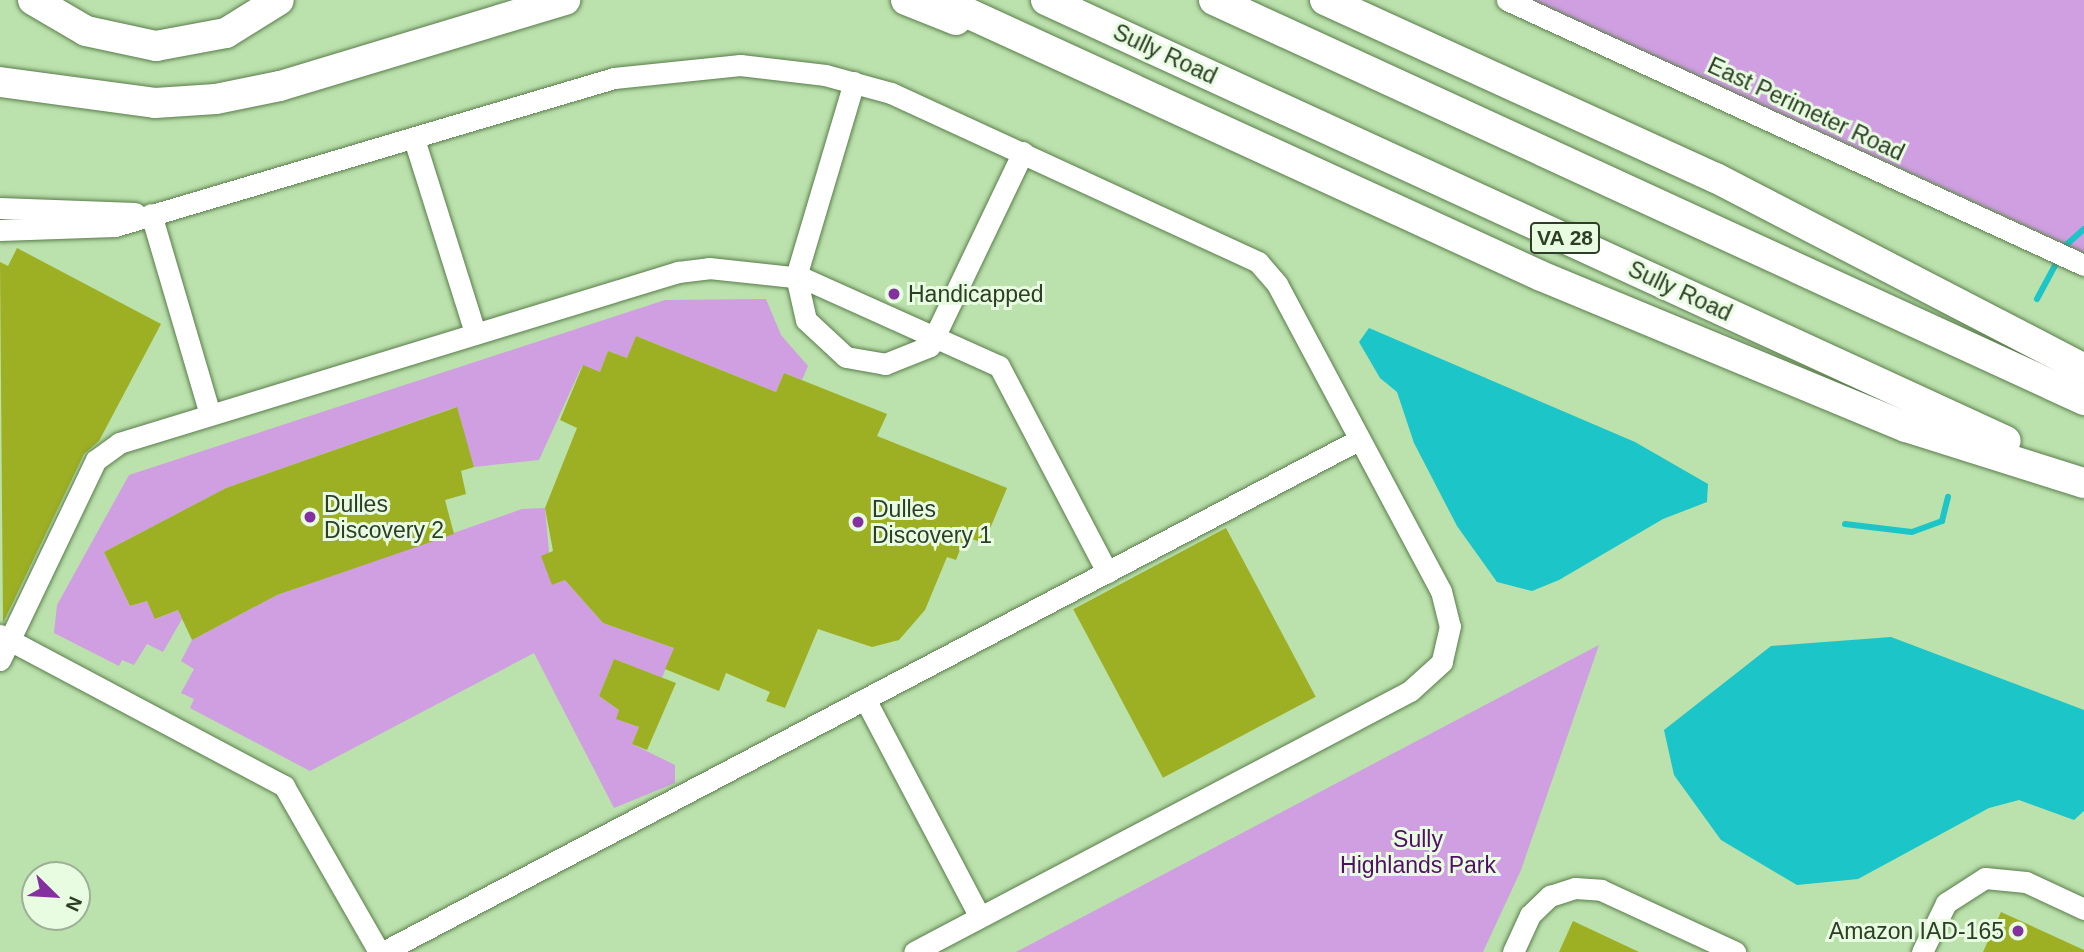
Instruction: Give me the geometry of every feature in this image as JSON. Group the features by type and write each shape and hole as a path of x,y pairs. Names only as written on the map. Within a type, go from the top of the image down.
{"highway":[{"path":"33,0 86,32 156,46 226,33 279,0"},
{"path":"0,82 155,103 216,99 318,76 565,0"},
{"path":"906,0 1090,71"},
{"path":"939,0 1541,276 1906,426 2084,480"},
{"name":"Sully Road","path":"1046,0 2084,480"},
{"path":"1214,0 2084,400"},
{"path":"1325,0 1716,178 2084,369"}],"lane":[{"name":"East Perimeter Road","path":"1507,0 2084,265"},
{"path":"0,230 96,229 399,139 414,139 590,85 666,69 768,66 854,82 1023,152 1266,269 1447,604 1449,639 1437,670 1410,691 914,952"},
{"path":"854,82 796,276 806,320 846,356 902,360 937,337 1023,152"},
{"path":"414,139 475,334"},
{"path":"0,208 151,214"},
{"path":"151,214 210,415"},
{"path":"0,660 5,638 96,460 119,443 678,272 742,268 796,276 937,337 1006,374 1107,572"},
{"path":"5,638 284,786 381,952 1360,439"},
{"path":"865,699 980,917"},
{"path":"1922,952 1946,904 1985,878 2026,882 2084,909"},
{"path":"1513,952 1530,915 1550,897 1575,888 1601,890 1735,952"}],"green space":[{"path":"1531,0 2084,0 2084,253 1937,185"},
{"path":"766,299 781,335 808,366 802,380 784,373 776,392 636,336 627,358 608,351 600,372 582,366 539,460 474,467 456,407 226,488 104,552 130,606 147,601 156,619 178,610 182,619 163,652 147,644 134,665 122,660 119,666 54,633 57,605 129,475 665,300"},
{"path":"545,508 552,585 565,580 603,623 674,648 662,678 614,659 599,696 619,710 617,719 639,727 632,744 675,765 675,783 614,808 534,653 310,771 190,708 194,699 181,693 194,669 181,661 192,640 277,595 522,509"},
{"name":"Sully Highlands Park","path":"1599,645 1521,870 1483,952 1016,952"}],"water":[{"path":"1369,328 1635,442 1708,484 1707,502 1663,519 1559,580 1532,591 1497,582 1457,526 1414,443 1397,392 1380,378 1359,342"},
{"path":"1891,637 2084,710 2084,811 2074,820 2019,800 1989,808 1858,879 1797,885 1721,840 1674,775 1664,730 1771,646"}],"building":[{"path":"17,248 161,324 99,441 84,454 3,623 0,262 8,266"},
{"name":"Dulles Discovery 1","path":"636,336 776,392 784,373 887,414 877,436 1007,488 984,543 965,537 956,560 947,557 925,610 899,640 872,647 818,629 785,708 766,701 770,692 726,673 719,691 665,669 674,648 603,623 565,580 552,585 541,556 553,551 545,508 577,428 560,420 583,365 600,372 608,351 627,358"},
{"name":"Dulles Discovery 2","path":"457,407 474,467 461,471 466,494 445,500 454,534 277,595 192,640 178,610 155,619 147,601 130,606 104,552 226,488"},
{"path":"1226,528 1316,697 1163,778 1073,609"},
{"path":"614,659 676,683 647,750 632,744 639,727 616,719 619,710 599,696"},
{"name":"Amazon IAD-165","path":"2001,912 2084,950 2084,952 1983,952"},
{"path":"1573,921 1639,952 1559,952"}],"waterway":[{"path":"2065,246 2084,229"},
{"path":"2037,299 2059,258"},
{"path":"1845,524 1912,532 1942,521 1948,497"}],"place":[{"name":"Handicapped","path":"894,294"},
{"name":"Dulles Discovery 2","path":"310,517"},
{"name":"Dulles Discovery 1","path":"858,522"},
{"name":"Amazon IAD-165","path":"2018,931"}]}
